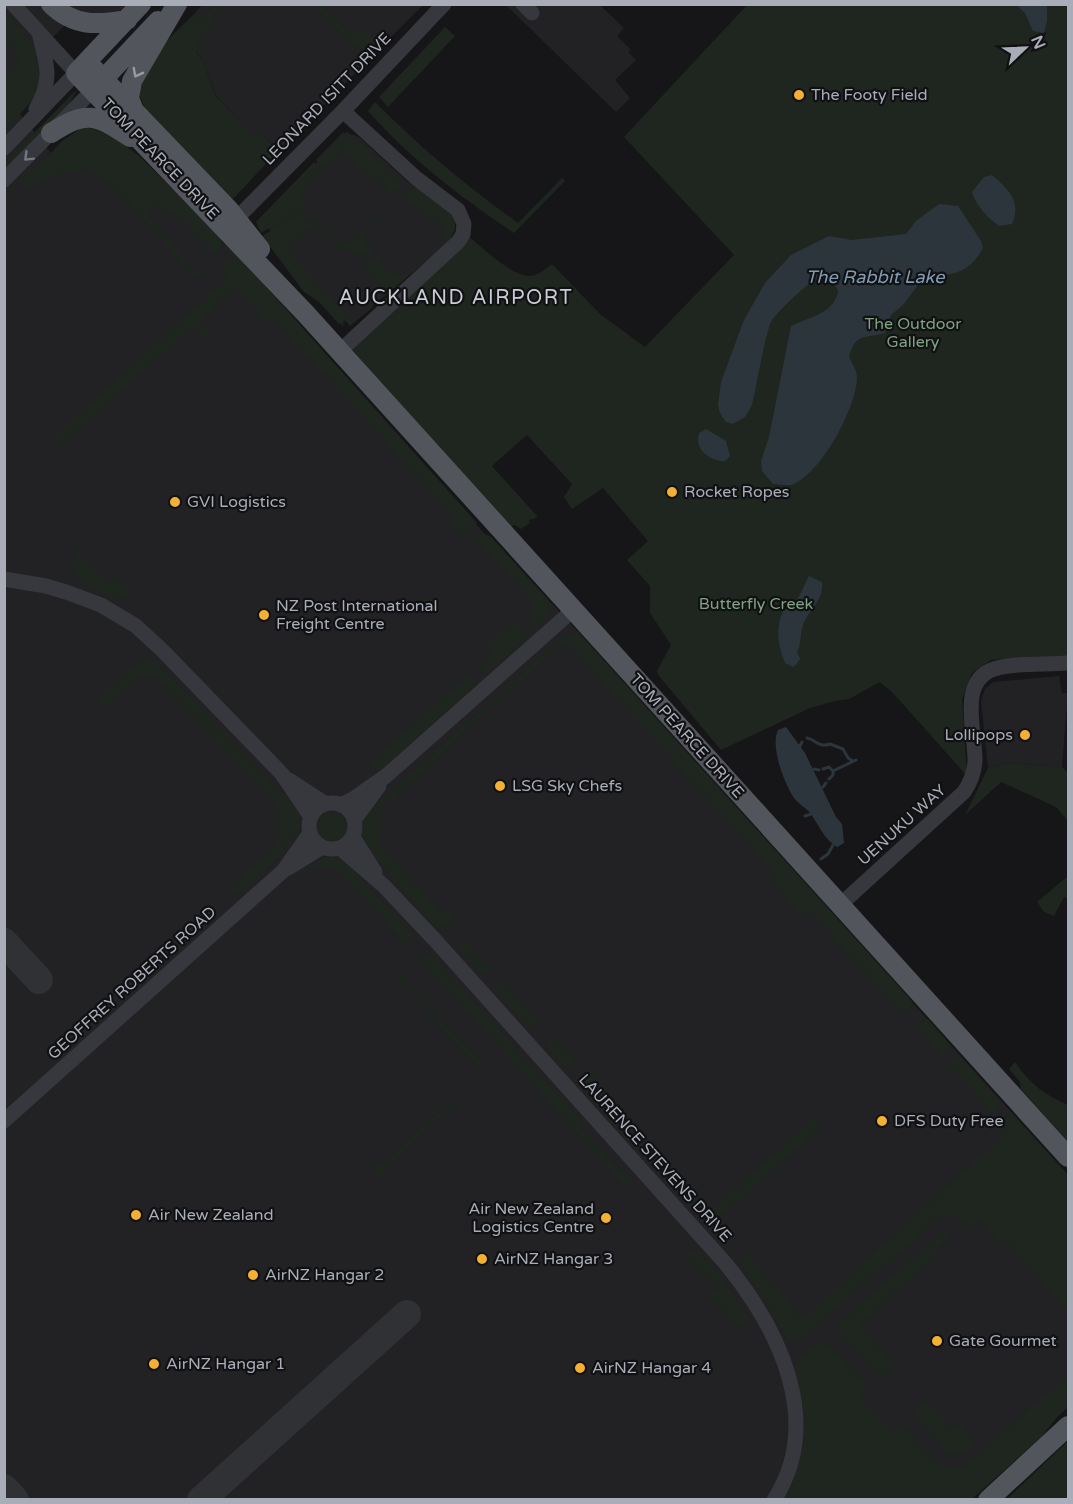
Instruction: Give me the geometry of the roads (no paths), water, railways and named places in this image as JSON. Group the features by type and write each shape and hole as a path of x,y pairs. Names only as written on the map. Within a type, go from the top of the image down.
{"main road":[{"path":"51,4 68,18 85,24 127,20"},
{"path":"82,68 141,4"},
{"path":"98,85 176,4"},
{"path":"134,111 129,98 132,81 176,4"},
{"name":"TOM PEARCE DRIVE","path":"82,68 150,150 340,351 1068,1157"},
{"name":"TOM PEARCE DRIVE","path":"98,85 134,111 236,219 306,314"},
{"path":"51,133 73,120 88,116 121,131 150,150"},
{"path":"987,1500 1068,1426"}],"street":[{"name":"TOM PEARCE DRIVE","path":"13,4 39,33 82,68"},
{"name":"LEONARD ISITT DRIVE","path":"236,219 343,111 444,4"},
{"path":"26,127 44,95 48,82 48,69 39,33"},
{"path":"4,148 82,68"},
{"path":"4,180 98,85"},
{"path":"340,351 458,242 463,234 464,224 458,210 416,178 343,111"},
{"path":"4,579 66,592 101,605 136,626 164,651 282,774 310,817 312,838 322,847 340,848 347,844 353,837 354,820 386,776"},
{"path":"310,817 316,810 356,797 386,776 573,610"},
{"name":"UENUKU WAY","path":"840,905 964,792 970,783 975,763 972,691 983,675 1000,668 1068,663"},
{"path":"282,774 348,810 354,820"},
{"name":"GEOFFREY ROBERTS ROAD","path":"283,871 310,833"},
{"name":"LAURENCE STEVENS DRIVE","path":"353,837 384,886"},
{"name":"GEOFFREY ROBERTS ROAD","path":"4,1121 283,871 322,847"},
{"name":"LAURENCE STEVENS DRIVE","path":"340,848 384,886 711,1247 748,1293 776,1344 792,1384 797,1421 791,1465 774,1500"}],"water":[{"path":"1017,5 1047,5 1044,33 1033,31 1025,13"},
{"path":"992,175 1012,196 1015,216 1012,224 999,226 983,211 974,197 972,192 984,177"},
{"name":"The Rabbit Lake","path":"939,204 958,206 981,241 983,248 978,257 959,272 924,277 904,304 891,315 885,333 858,340 849,357 857,375 855,391 835,439 825,455 802,479 791,485 773,484 762,471 761,461 769,437 791,326 827,309 833,304 838,290 829,280 820,278 815,280 773,319 765,344 752,405 745,417 733,424 726,422 720,413 718,405 721,382 744,320 765,283 791,255 829,236 852,240 906,234 916,221"},
{"path":"706,429 726,441 730,456 725,461 713,459 701,449 699,433"},
{"path":"809,576 822,582 822,589 818,601 804,622 797,652 800,659 793,667 785,663 783,657 778,637 779,624 783,611 796,600"},
{"path":"786,727 805,753 836,817 842,824 844,843 837,847 826,837 809,812 796,800 786,783 777,755 776,737 778,730"}],"waterway":[{"path":"807,738 820,744 830,744 843,749 848,758 853,761"},
{"path":"800,746 802,742"},
{"path":"829,779 833,771 856,760"},
{"path":"823,769 829,767 833,771"},
{"path":"814,769 819,770"},
{"path":"823,787 826,783"},
{"path":"805,816 811,814"},
{"path":"821,859 828,854 833,845"}],"place":[{"name":"The Footy Field","path":"799,95"},
{"name":"Rocket Ropes","path":"672,492"},
{"name":"GVI Logistics","path":"175,502"},
{"name":"NZ Post International Freight Centre","path":"264,615"},
{"name":"Lollipops","path":"1025,735"},
{"name":"LSG Sky Chefs","path":"500,786"},
{"name":"DFS Duty Free","path":"882,1121"},
{"name":"Air New Zealand","path":"136,1215"},
{"name":"Air New Zealand Logistics Centre","path":"606,1218"},
{"name":"AirNZ Hangar 3","path":"482,1259"},
{"name":"AirNZ Hangar 2","path":"253,1275"},
{"name":"Gate Gourmet","path":"937,1341"},
{"name":"AirNZ Hangar 1","path":"154,1364"},
{"name":"AirNZ Hangar 4","path":"580,1368"}],"district":[{"name":"AUCKLAND AIRPORT","path":"456,298"}],"park label":[{"name":"The Outdoor Gallery","path":"913,333"},
{"name":"Butterfly Creek","path":"756,604"}]}
